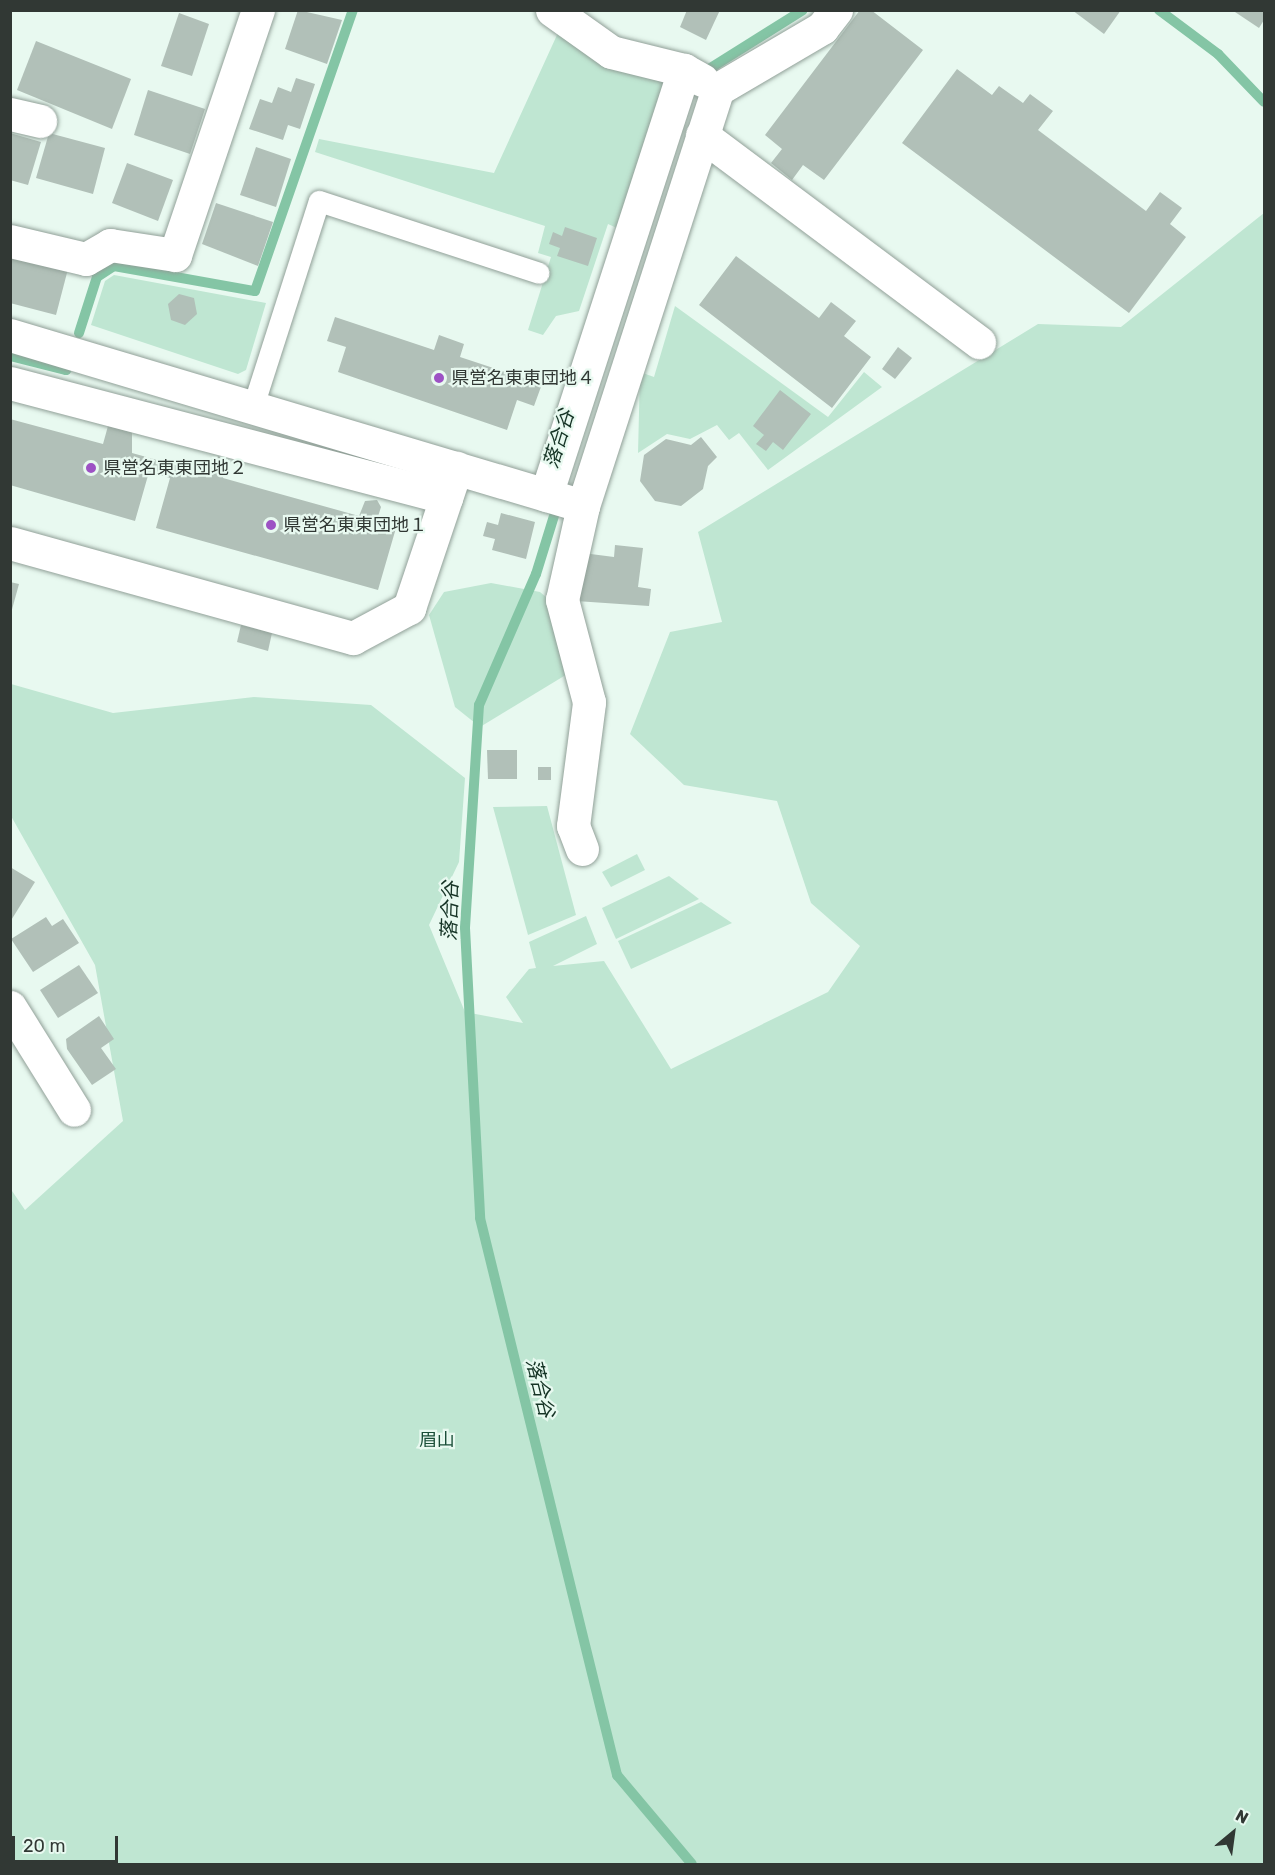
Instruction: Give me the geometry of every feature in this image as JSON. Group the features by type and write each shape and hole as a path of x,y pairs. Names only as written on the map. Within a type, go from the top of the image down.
{"street":[{"path":"10,241 86,259 110,245 175,255 258,10"},
{"path":"552,10 611,52 695,90"},
{"path":"582,849 573,826 589,702 562,600 563,500 695,90 822,28 836,10"},
{"path":"563,500 702,135 695,90"},
{"path":"702,135 979,342"},
{"path":"10,335 104,360 253,406 451,483"},
{"path":"91,404 104,360"},
{"path":"10,383 91,404 451,483 563,500"},
{"path":"10,543 353,638 409,608 451,483"},
{"path":"10,1007 74,1110"}],"lane":[{"path":"253,406 320,201 539,273"}],"green space":[{"path":"562,24 611,67 668,83 619,229 608,224 579,311 556,316 543,335 528,330 551,257 538,253 545,226 315,152 319,139 494,173"},
{"name":"眉山","path":"1264,213 1264,1864 11,1864 10,1188 25,1210 123,1121 95,965 11,816 11,684 113,713 254,697 371,705 465,778 459,862 429,925 465,1012 523,1023 506,997 529,969 536,968 529,942 586,916 597,944 553,966 604,961 671,1069 828,992 860,946 811,903 777,801 684,785 630,734 670,632 722,622 698,532 1038,324 1121,327"},
{"path":"114,275 266,303 246,370 238,374 91,325 105,281"},
{"path":"675,306 828,417 864,372 882,387 768,470 739,433 729,440 717,425 690,439 667,434 638,453 640,372 654,377"},
{"path":"491,583 540,592 558,607 569,673 480,727 455,707 429,615 444,592"},
{"path":"547,806 576,915 528,935 493,807"},
{"path":"637,854 645,870 611,887 602,872"},
{"path":"669,876 699,899 616,939 602,908"},
{"path":"701,902 732,923 631,969 618,941"}],"building":[{"path":"298,10 342,20 327,64 285,49"},
{"path":"687,10 720,10 706,40 680,27"},
{"path":"860,10 871,10 923,50 824,180 803,165 792,180 771,163 782,149 765,135"},
{"path":"1072,10 1121,10 1104,34"},
{"path":"1232,10 1264,10 1264,20 1259,28"},
{"path":"179,13 209,24 192,76 161,66"},
{"path":"36,41 131,79 112,129 17,90"},
{"path":"957,69 992,95 999,86 1023,103 1030,94 1053,111 1038,130 1146,211 1160,192 1182,208 1170,224 1186,237 1129,313 902,143"},
{"path":"296,78 315,84 300,129 288,125 283,140 249,129 260,99 272,103 278,87 291,92"},
{"path":"148,90 205,109 190,154 134,135"},
{"path":"10,133 41,142 28,185 10,180"},
{"path":"49,133 105,148 93,194 36,178"},
{"path":"256,147 291,159 276,207 240,195"},
{"path":"127,163 173,180 158,221 112,203"},
{"path":"216,203 273,222 258,266 202,244"},
{"path":"565,227 597,238 588,266 557,256 560,248 549,244 553,232 562,236"},
{"path":"12,254 68,269 56,315 10,303"},
{"path":"736,256 819,318 831,302 856,321 844,336 871,357 832,408 699,305"},
{"path":"179,294 194,298 197,314 185,325 171,320 168,304"},
{"name":"県営名東東団地４","path":"335,317 434,350 439,335 464,344 460,357 542,384 534,406 517,400 507,430 338,372 346,347 327,341"},
{"path":"898,347 912,358 895,379 882,369"},
{"path":"780,390 811,414 783,450 773,442 766,451 756,444 764,435 753,426"},
{"name":"県営名東東団地１","path":"10,419 103,444 108,426 132,432 132,453 204,473 208,460 219,456 226,465 223,478 359,516 365,501 377,500 381,507 376,523 396,528 378,590 156,528 170,478 149,472 135,521 10,485"},
{"path":"701,437 717,457 708,466 703,489 681,506 655,501 640,481 644,455 666,439 691,445"},
{"path":"501,513 535,522 526,559 492,550 495,539 483,536 487,522 498,525"},
{"path":"615,545 643,548 638,587 651,589 649,606 576,601 583,553 614,557"},
{"path":"10,582 19,584 11,613 10,612"},
{"path":"241,625 272,633 268,651 237,642"},
{"path":"487,750 517,750 517,779 488,779"},
{"path":"538,767 551,767 551,780 538,780"},
{"path":"10,867 35,882 10,922"},
{"path":"46,917 52,926 63,919 79,943 33,972 11,939"},
{"path":"79,965 98,993 58,1018 40,990"},
{"path":"99,1016 114,1039 101,1048 116,1069 92,1085 67,1049 66,1039"}],"waterway":[{"path":"79,333 97,277 114,266 255,291 353,10"},
{"name":"落合谷","path":"701,74 803,10"},
{"path":"1159,10 1218,54 1264,102"},
{"path":"10,356 66,370 68,364"},
{"name":"落合谷","path":"558,503 536,574 479,705 465,928 480,1218 617,1775 692,1864"}],"place":[{"name":"県営名東東団地４","path":"439,378"},
{"name":"県営名東東団地２","path":"91,468"},
{"name":"県営名東東団地１","path":"271,525"}]}
